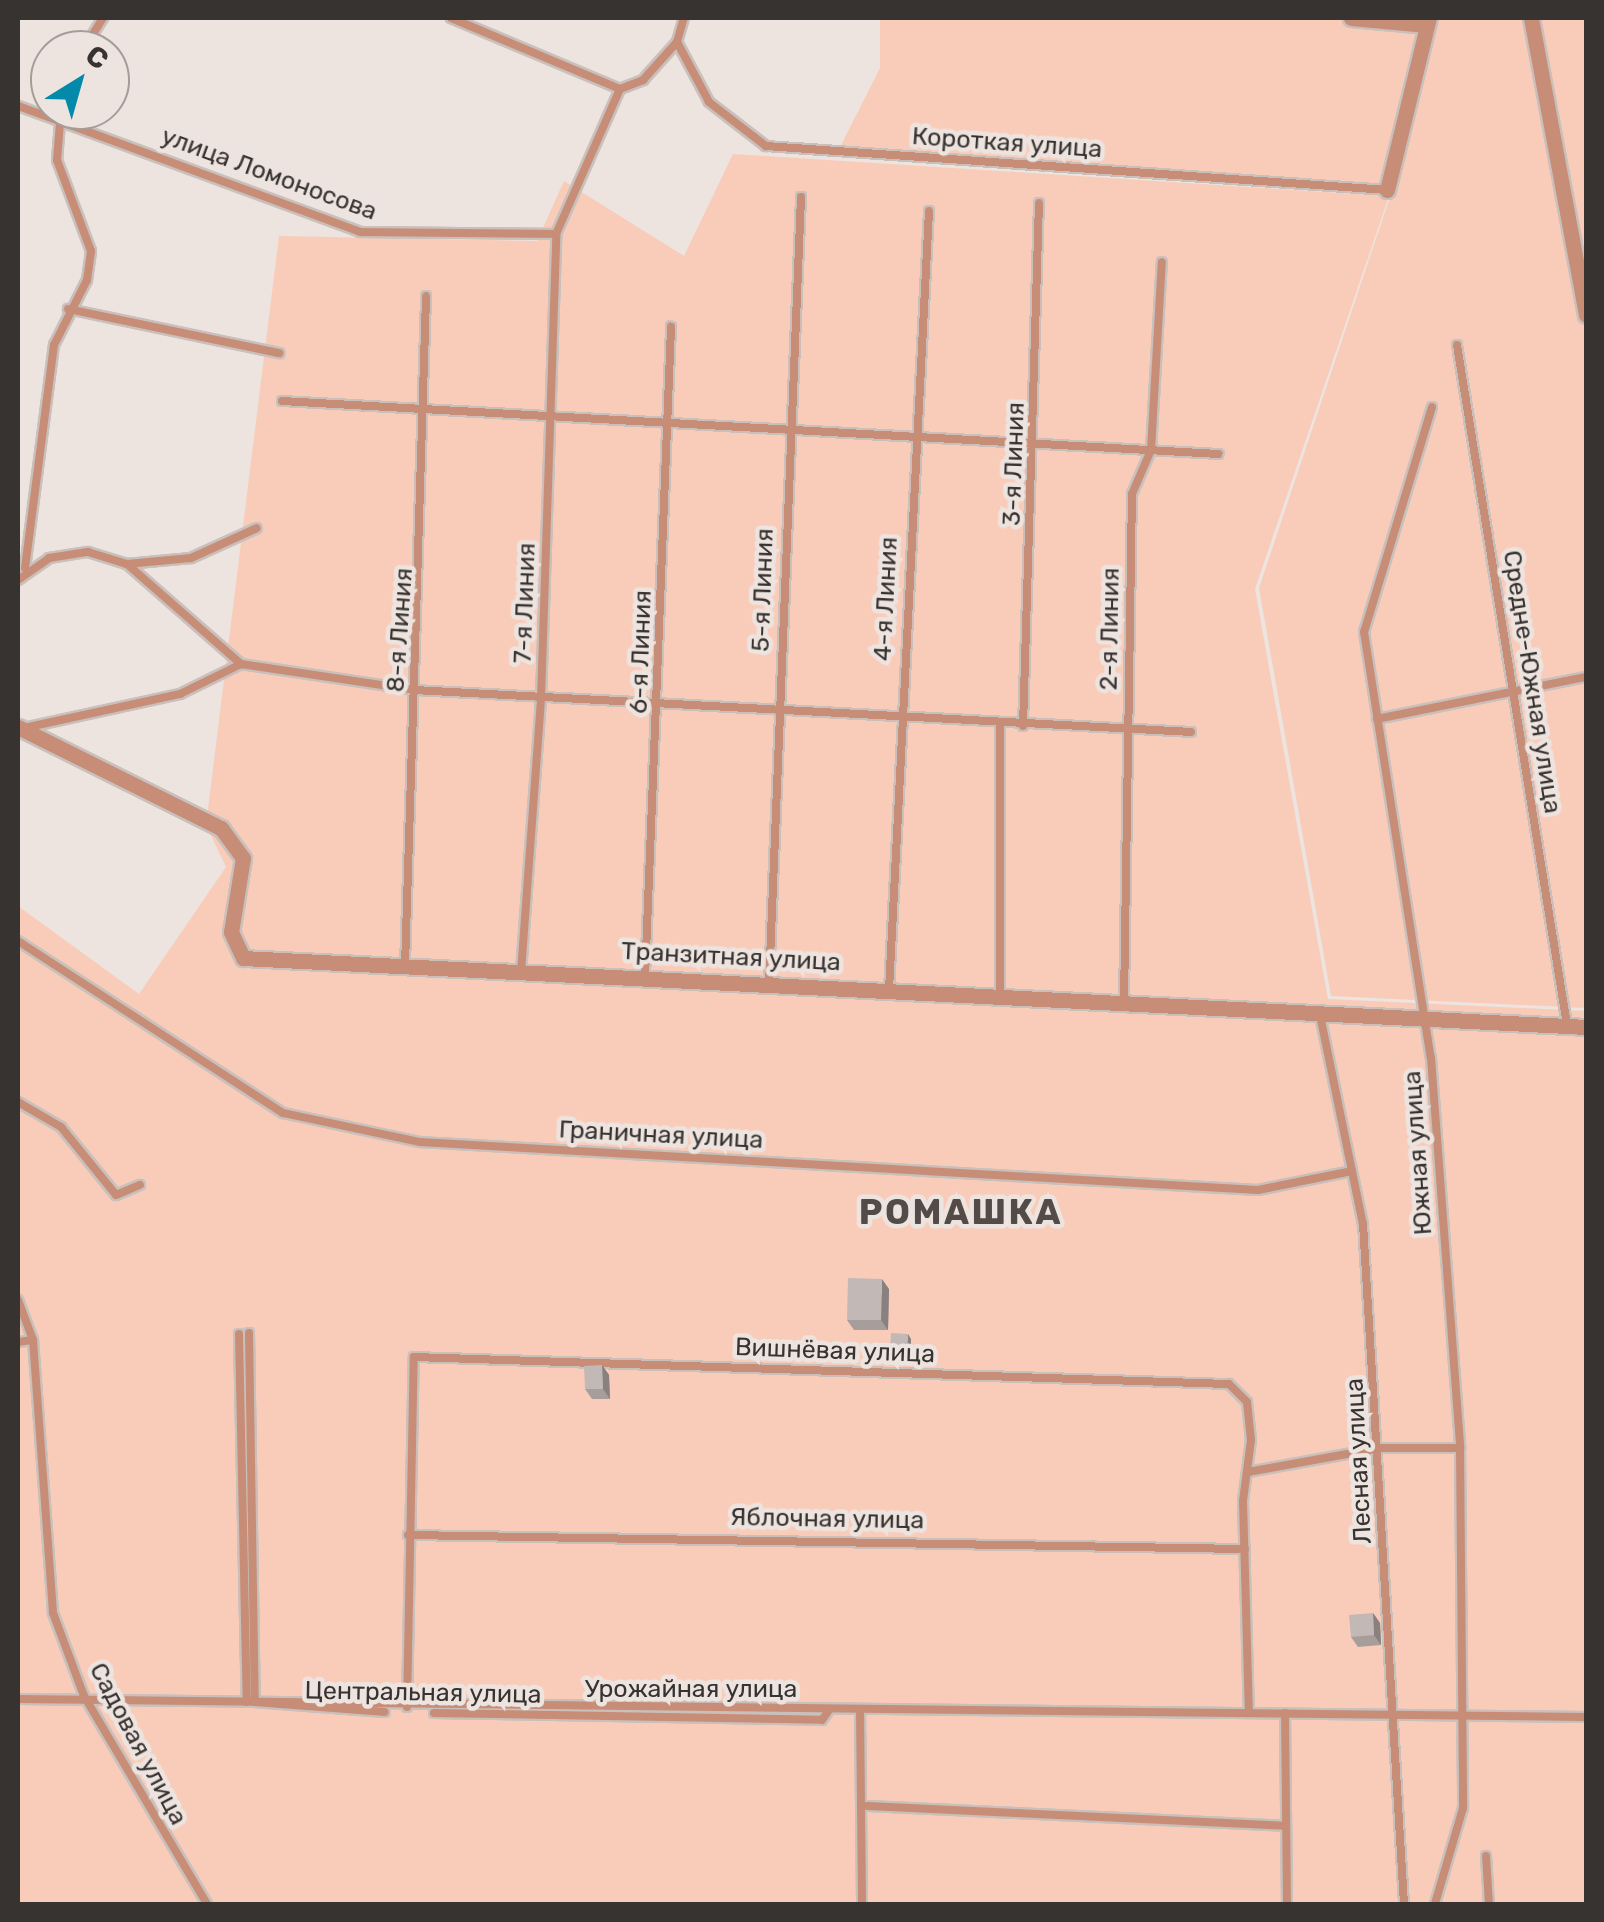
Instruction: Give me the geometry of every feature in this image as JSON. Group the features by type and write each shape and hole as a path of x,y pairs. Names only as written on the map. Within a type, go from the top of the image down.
{"street":[{"path":"1351,18 1428,21 1386,190"},
{"path":"1531,18 1586,315"},
{"name":"Транзитная улица","path":"19,728 222,828 244,858 230,932 243,958 1586,1026"}],"lane":[{"path":"451,18 620,90"},
{"path":"556,234 620,90 643,80 677,42 684,18"},
{"name":"Короткая улица","path":"677,42 709,102 766,146 1386,190"},
{"path":"18,580 25,568 54,344 68,309 87,280 91,251 55,130"},
{"name":"улица Ломоносова","path":"74,130 104,136 360,232 556,234"},
{"name":"5-я Линия","path":"768,984 787,430 801,197"},
{"name":"3-я Линия","path":"1023,726 1036,444 1039,204"},
{"name":"4-я Линия","path":"889,990 899,718 928,211"},
{"name":"7-я Линия","path":"521,972 541,698 556,234"},
{"name":"2-я Линия","path":"1124,1002 1132,494 1151,450 1162,262"},
{"name":"8-я Линия","path":"406,966 414,690 430,411 426,296"},
{"path":"68,309 280,353"},
{"name":"6-я Линия","path":"645,978 659,705 671,327"},
{"name":"Средне-Южная улица","path":"1457,345 1567,1025"},
{"path":"282,401 1219,454"},
{"name":"Южная улица","path":"1432,407 1364,632 1420,1016 1431,1058 1460,1448 1467,1716 1462,1821 1435,1904"},
{"path":"25,568 88,552 127,564 190,558 256,528"},
{"path":"127,564 241,664 414,690 1128,732 1190,732"},
{"path":"19,728 180,694 241,664"},
{"path":"1377,719 1586,677"},
{"path":"1000,725 1000,996"},
{"name":"Граничная улица","path":"18,942 283,1112 420,1142 1258,1190 1352,1171"},
{"name":"Лесная улица","path":"1322,1020 1352,1171 1380,1448 1404,1904"},
{"path":"18,1102 61,1127 116,1195 140,1186"},
{"name":"Садовая улица","path":"18,1300 34,1340 40,1534 53,1613 84,1696 207,1904"},
{"path":"239,1334 251,1702"},
{"path":"250,1334 251,1702"},
{"path":"18,1342 34,1340"},
{"name":"Вишнёвая улица","path":"408,1535 414,1357 1229,1384 1247,1402 1248,1472"},
{"path":"1250,1713 1245,1549 1248,1472 1380,1448 1460,1448"},
{"path":"407,1708 408,1535"},
{"name":"Яблочная улица","path":"408,1535 1245,1549"},
{"name":"Урожайная улица","path":"18,1699 84,1696 407,1708 1586,1717"},
{"name":"Центральная улица","path":"251,1702 260,1710 803,1720 822,1720 829,1710"},
{"path":"860,1710 867,1806 862,1904"},
{"path":"1285,1713 1287,1904"},
{"path":"867,1806 1286,1826"},
{"path":"1486,1856 1490,1904"}],"shaded area":[{"path":"880,18 1586,18 1586,1008 1331,996 1259,588 1391,194 835,157 880,68"},
{"path":"733,154 1389,196 1255,589 1328,999 1586,1011 1586,1904 18,1904 18,906 139,994 226,867 206,825 279,236 537,241 564,181 684,256"}],"building":[{"path":"848,1278 882,1279 881,1320 847,1320"},
{"path":"891,1333 908,1334 907,1352 890,1351"},
{"path":"602,1365 603,1389 585,1389 584,1366"},
{"path":"1373,1613 1374,1635 1351,1637 1349,1615"}],"district":[{"name":"РОМАШКА","path":"961,1212"}]}
